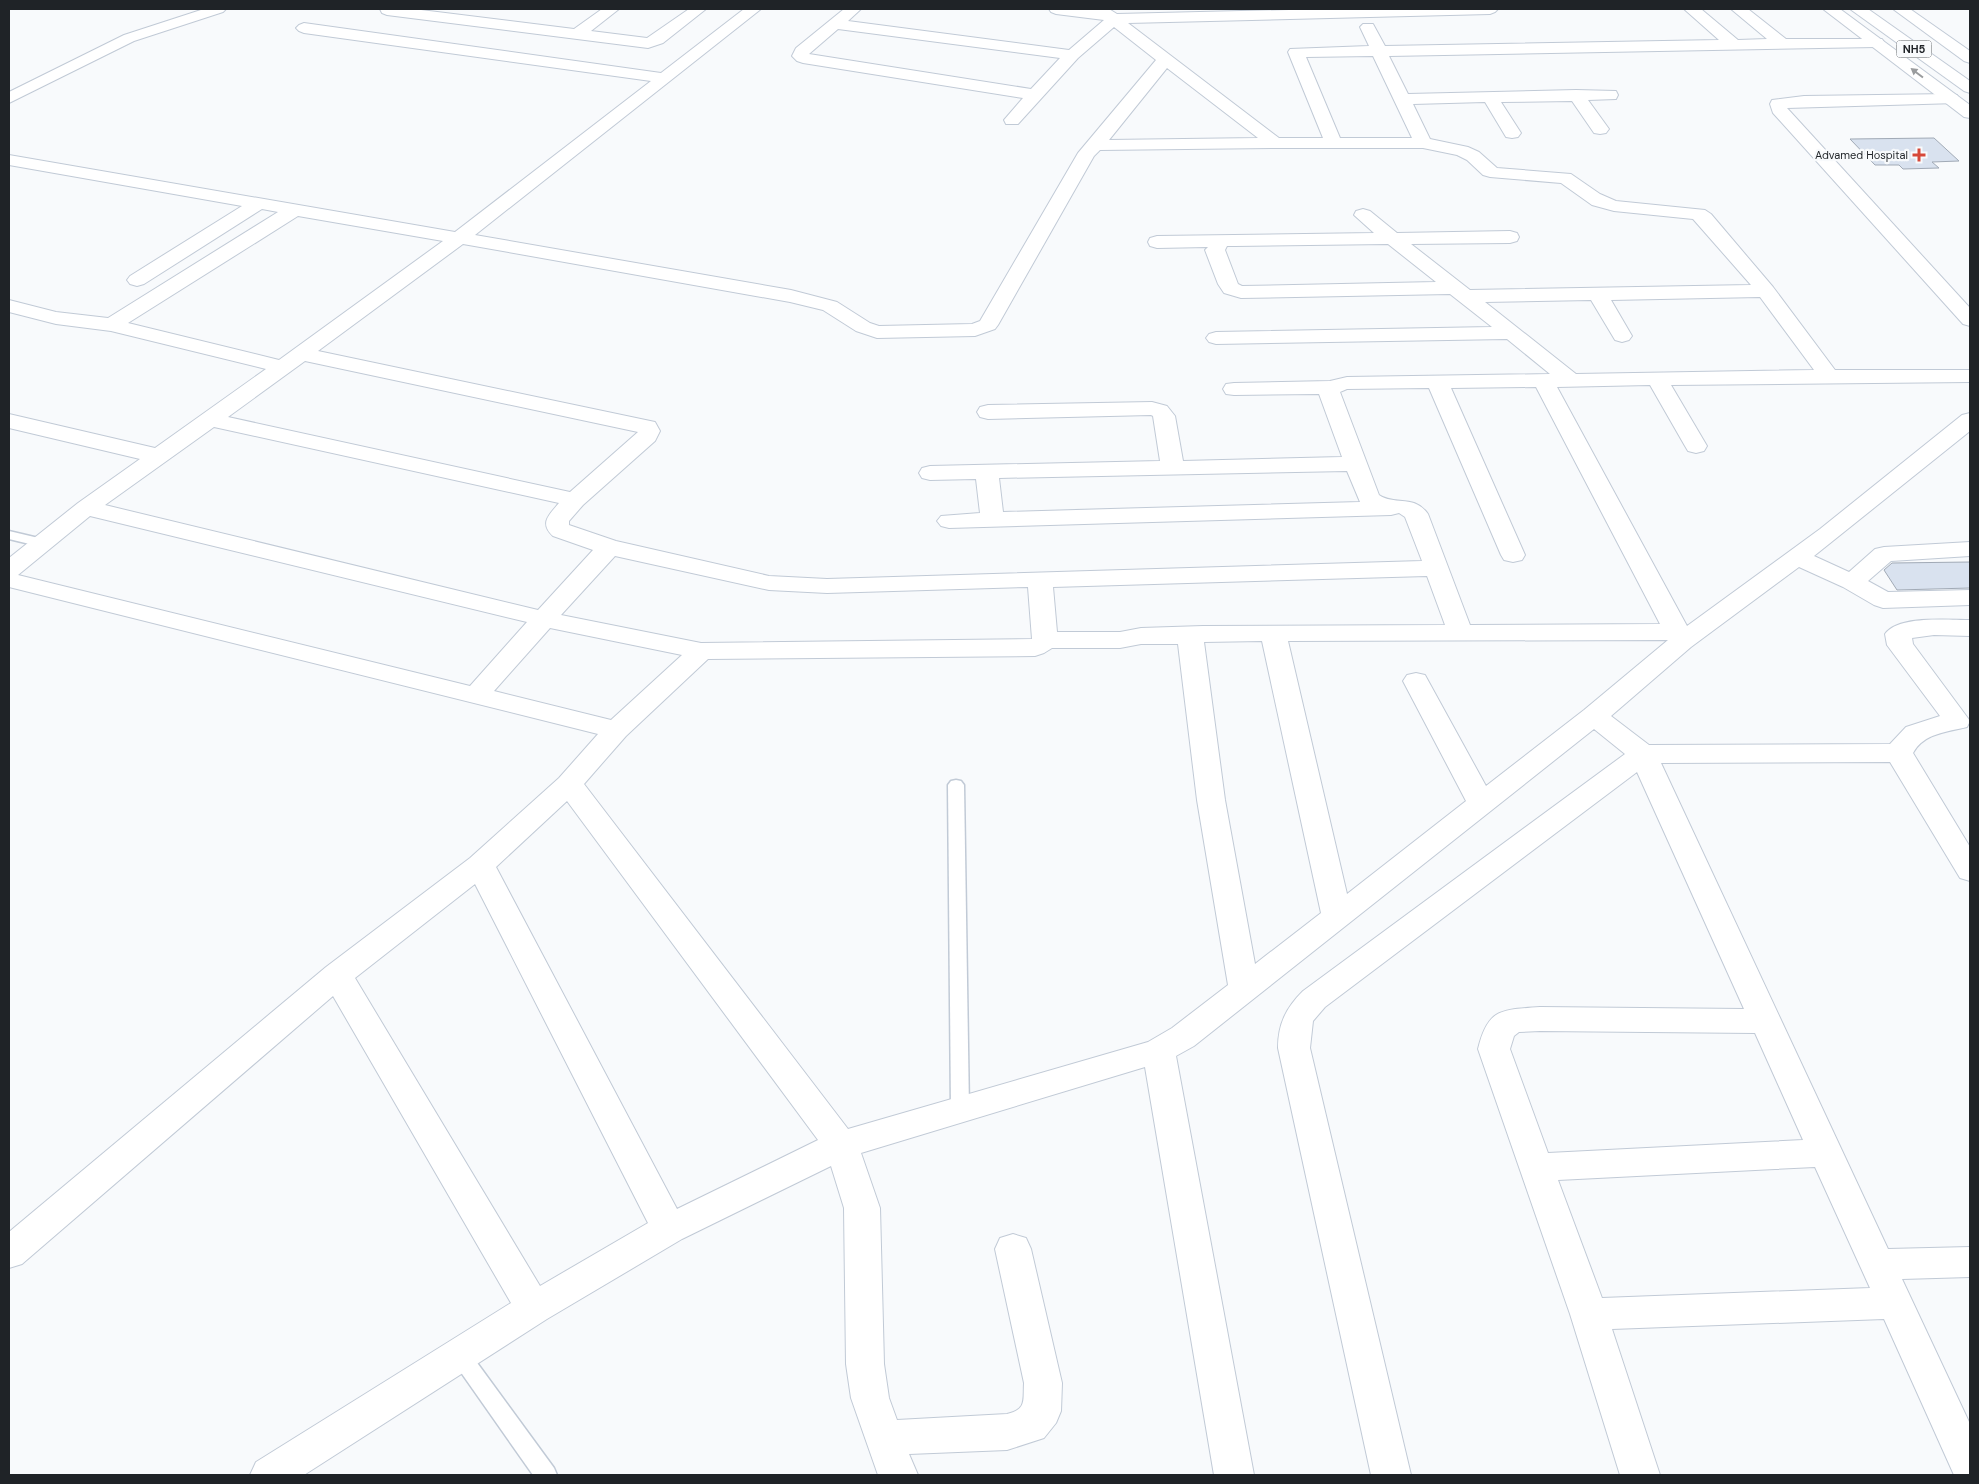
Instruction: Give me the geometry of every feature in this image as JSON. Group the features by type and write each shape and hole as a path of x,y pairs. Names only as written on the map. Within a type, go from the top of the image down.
{"main road":[{"path":"9,98 129,38 218,9"},
{"path":"385,9 648,43 657,40 696,10"},
{"path":"492,24 516,9"},
{"path":"575,35 612,9"},
{"path":"853,9 802,51 800,56 1036,95"},
{"path":"1056,9 1107,14 1490,9"},
{"path":"1692,9 1733,44"},
{"path":"1739,9 1781,43"},
{"path":"1831,9 1970,113"},
{"name":"NH5","path":"1858,9 1970,88"},
{"name":"NH5","path":"1876,9 1970,74"},
{"path":"1901,9 1970,58"},
{"path":"676,10 696,10 733,15"},
{"path":"1012,120 1107,14"},
{"path":"1107,14 1275,143"},
{"path":"9,570 86,508 459,238 665,78 733,15"},
{"path":"837,24 1072,55"},
{"path":"1368,27 1404,99 1423,143"},
{"path":"304,28 665,78"},
{"path":"897,45 911,33"},
{"path":"1334,143 1293,46 1379,51 1876,42"},
{"path":"979,57 991,45"},
{"path":"869,68 883,57"},
{"path":"9,160 798,297 830,306 863,327 877,332 975,330 988,325 1087,153 1096,145 1166,58"},
{"path":"954,82 966,70"},
{"path":"1576,95 1600,129"},
{"path":"1404,99 1610,95"},
{"path":"1490,97 1512,133"},
{"path":"1951,99 1804,100 1778,104 1779,109 1970,320"},
{"path":"1096,145 1423,143 1462,151 1473,156 1489,171 1496,173 1564,178 1572,181 1591,197 1606,204 1698,214 1704,218 1766,291 1829,376"},
{"path":"137,280 260,203"},
{"path":"111,325 296,209"},
{"path":"1363,215 1571,380"},
{"path":"1156,242 1510,237"},
{"path":"1221,241 1215,250 1228,284 1231,290 1241,292 1598,294 1766,291"},
{"path":"1598,294 1622,336"},
{"path":"9,306 56,318 111,325 283,367"},
{"path":"1216,338 1513,333"},
{"path":"301,354 647,427 649,431 647,436 575,500 557,520 557,527 561,531 608,547 769,583 827,586 1437,568"},
{"path":"1234,389 1330,387 1348,383 1829,376 1970,376"},
{"path":"1657,379 1696,446"},
{"path":"1543,380 1679,637"},
{"path":"1437,382 1513,555"},
{"path":"1330,387 1329,392 1369,498 1374,503 1405,508 1412,510 1416,514 1460,633"},
{"path":"988,412 1157,409 1164,416 1173,468"},
{"path":"209,419 575,500"},
{"path":"270,1475 534,1308 669,1229 841,1145 1159,1051 1190,1032 1594,716 1679,637 1797,557 1970,420"},
{"path":"9,421 158,456"},
{"path":"930,473 1357,464"},
{"path":"987,472 992,520"},
{"path":"86,508 544,619 701,651 1035,648 1045,640 1040,579"},
{"path":"949,521 1405,508"},
{"path":"476,695 608,547"},
{"path":"1852,582 1884,554 1970,549"},
{"path":"1797,557 1852,582 1884,600 1970,598"},
{"path":"9,580 616,730"},
{"path":"1964,725 1900,645 1898,634 1907,630 1922,628 1970,628"},
{"path":"1045,640 1120,640 1132,636 1190,637 1203,634 1460,633 1679,637"},
{"path":"1273,634 1337,918"},
{"path":"1190,637 1211,800 1244,989"},
{"path":"9,1253 337,975 480,865 569,784 616,730 701,651"},
{"path":"1416,681 1482,804"},
{"path":"1594,716 1643,754 1970,1466"},
{"path":"1899,753 1910,736 1922,729 1964,725"},
{"path":"1391,1475 1294,1048 1293,1031 1299,1014 1314,999 1643,754 1899,753"},
{"path":"1899,753 1970,870"},
{"path":"569,784 841,1145 862,1208 865,1364 870,1398 898,1475"},
{"path":"480,865 669,1229"},
{"path":"337,975 534,1308"},
{"path":"1640,1475 1588,1314 1494,1050 1499,1029 1512,1022 1540,1019 1765,1020"},
{"path":"1159,1051 1234,1475"},
{"path":"1536,1167 1826,1153"},
{"path":"883,1438 1006,1432 1030,1426 1042,1411 1043,1384 1013,1249"},
{"path":"1877,1264 1970,1262"},
{"path":"1588,1314 1895,1303"}],"lane":[{"path":"9,535 42,543"},
{"path":"956,785 960,1110"},
{"path":"460,1355 546,1475"}],"building":[{"path":"1934,138 1959,161 1932,162 1939,168 1903,169 1899,165 1875,165 1850,139"},
{"path":"1970,562 1970,588 1897,590 1884,570 1892,563"}],"place":[{"name":"Advamed Hospital","path":"1919,155"}]}
